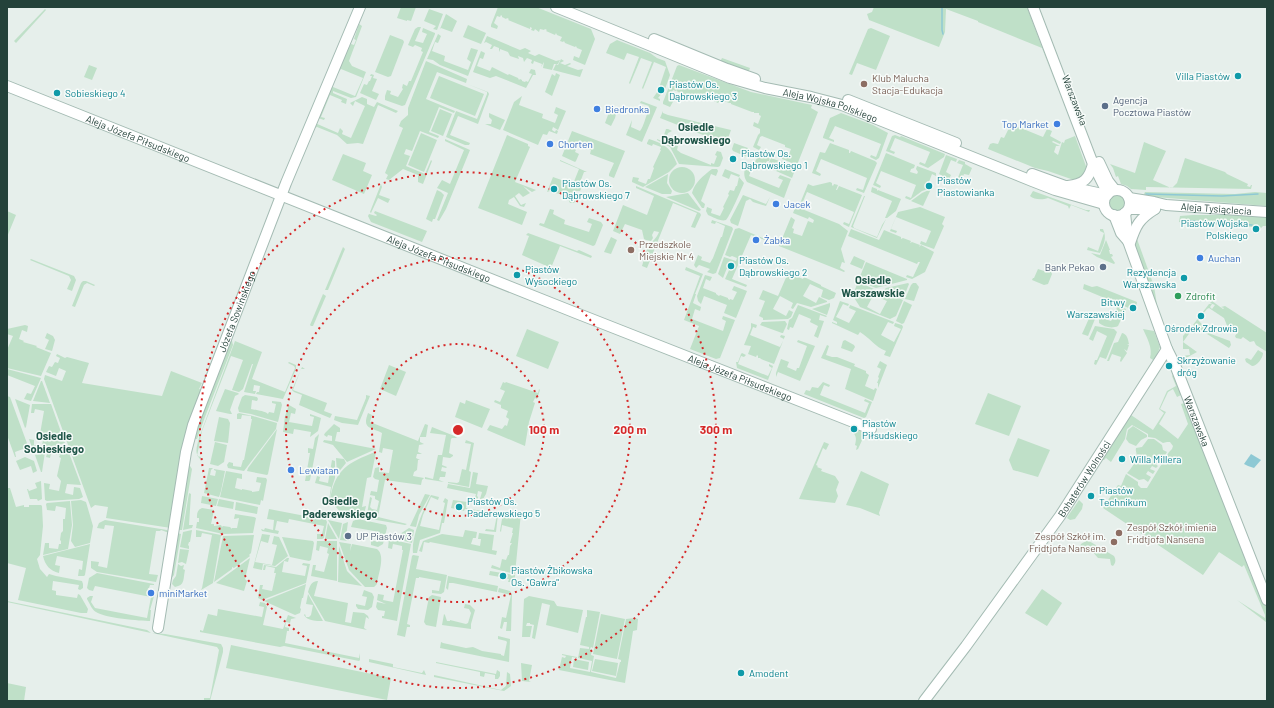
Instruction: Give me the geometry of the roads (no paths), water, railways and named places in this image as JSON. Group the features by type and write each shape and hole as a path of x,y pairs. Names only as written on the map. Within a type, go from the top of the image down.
{"street":[{"name":"Józefa Sowińskiego","path":"158,628 190,435 282,196 360,7"},
{"name":"Aleja Wojska Polskiego","path":"556,7 730,78 765,88 842,105 1055,190 1109,196"},
{"name":"Aleja Wojska Polskiego","path":"574,7 752,78 817,91 864,106 1031,174 1065,186 1109,196"},
{"name":"Warszawska","path":"1033,7 1093,164 1100,181 1109,196"},
{"name":"Warszawska","path":"1040,7 1108,181 1109,196"},
{"name":"Aleja Józefa Piłsudskiego","path":"7,86 871,429"},
{"path":"1065,186 1076,185 1086,179 1090,174 1093,164"},
{"path":"1124,192 1129,198 1130,203 1127,211 1120,216 1108,212 1109,196 1124,192"},
{"name":"Aleja Tysiąclecia","path":"1129,198 1166,205 1267,212"},
{"name":"Aleja Tysiąclecia","path":"1127,211 1155,209 1166,205"},
{"path":"1128,244 1138,223 1145,215 1155,209"},
{"name":"Warszawska","path":"1127,211 1128,244"},
{"name":"Warszawska","path":"1114,215 1120,232 1128,244 1267,600"},
{"name":"Bohaterów Wolności","path":"924,701 1060,516 1168,349"}],"water":[{"path":"1251,454 1261,460 1254,468 1244,464"}],"waterway":[{"path":"942,7 943,34"},
{"path":"1146,194 1222,196 1258,194"},
{"path":"1190,221 1252,225"}],"place":[{"name":"Villa Piastów","path":"1238,76"},
{"name":"Klub Malucha Stacja-Edukacja","path":"864,84"},
{"name":"Piastów Os. Dąbrowskiego 3","path":"661,90"},
{"name":"Sobieskiego 4","path":"57,93"},
{"name":"Agencja Pocztowa Piastów","path":"1105,106"},
{"name":"Biedronka","path":"597,109"},
{"name":"Top Market","path":"1057,124"},
{"name":"Chorten","path":"550,144"},
{"name":"Piastów Os. Dąbrowskiego 1","path":"733,159"},
{"name":"Piastów Piastowianka","path":"929,186"},
{"name":"Piastów Os. Dąbrowskiego 7","path":"554,189"},
{"name":"Jacek","path":"776,204"},
{"name":"Piastów Wojska Polskiego","path":"1256,229"},
{"name":"Żabka","path":"756,240"},
{"name":"Przedszkole Miejskie Nr 4","path":"631,250"},
{"name":"Auchan","path":"1200,258"},
{"name":"Piastów Os. Dąbrowskiego 2","path":"731,266"},
{"name":"Bank Pekao","path":"1103,267"},
{"name":"Piastów Wysockiego","path":"517,275"},
{"name":"Rezydencja Warszawska","path":"1184,278"},
{"name":"Zdrofit","path":"1178,296"},
{"name":"Bitwy Warszawskiej","path":"1133,308"},
{"name":"Ośrodek Zdrowia","path":"1201,316"},
{"name":"Skrzyżowanie dróg","path":"1169,366"},
{"name":"Piastów Piłsudskiego","path":"854,429"},
{"name":"Willa Millera","path":"1122,459"},
{"name":"Lewiatan","path":"291,470"},
{"name":"Piastów Technikum","path":"1091,496"},
{"name":"Piastów Os. Paderewskiego 5","path":"459,507"},
{"name":"Zespół Szkół imienia Fridtjofa Nansena","path":"1119,533"},
{"name":"UP Piastów 3","path":"348,536"},
{"name":"Zespół Szkół im. Fridtjofa Nansena","path":"1114,542"},
{"name":"Piastów Żbikowska Os. \"Gawra\"","path":"503,576"},
{"name":"miniMarket","path":"151,593"},
{"name":"Amodent","path":"741,673"}],"district":[{"name":"Osiedle Dąbrowskiego","path":"696,132"},
{"name":"Osiedle Warszawskie","path":"873,285"},
{"name":"Osiedle Sobieskiego","path":"54,441"},
{"name":"Osiedle Paderewskiego","path":"340,506"}]}
